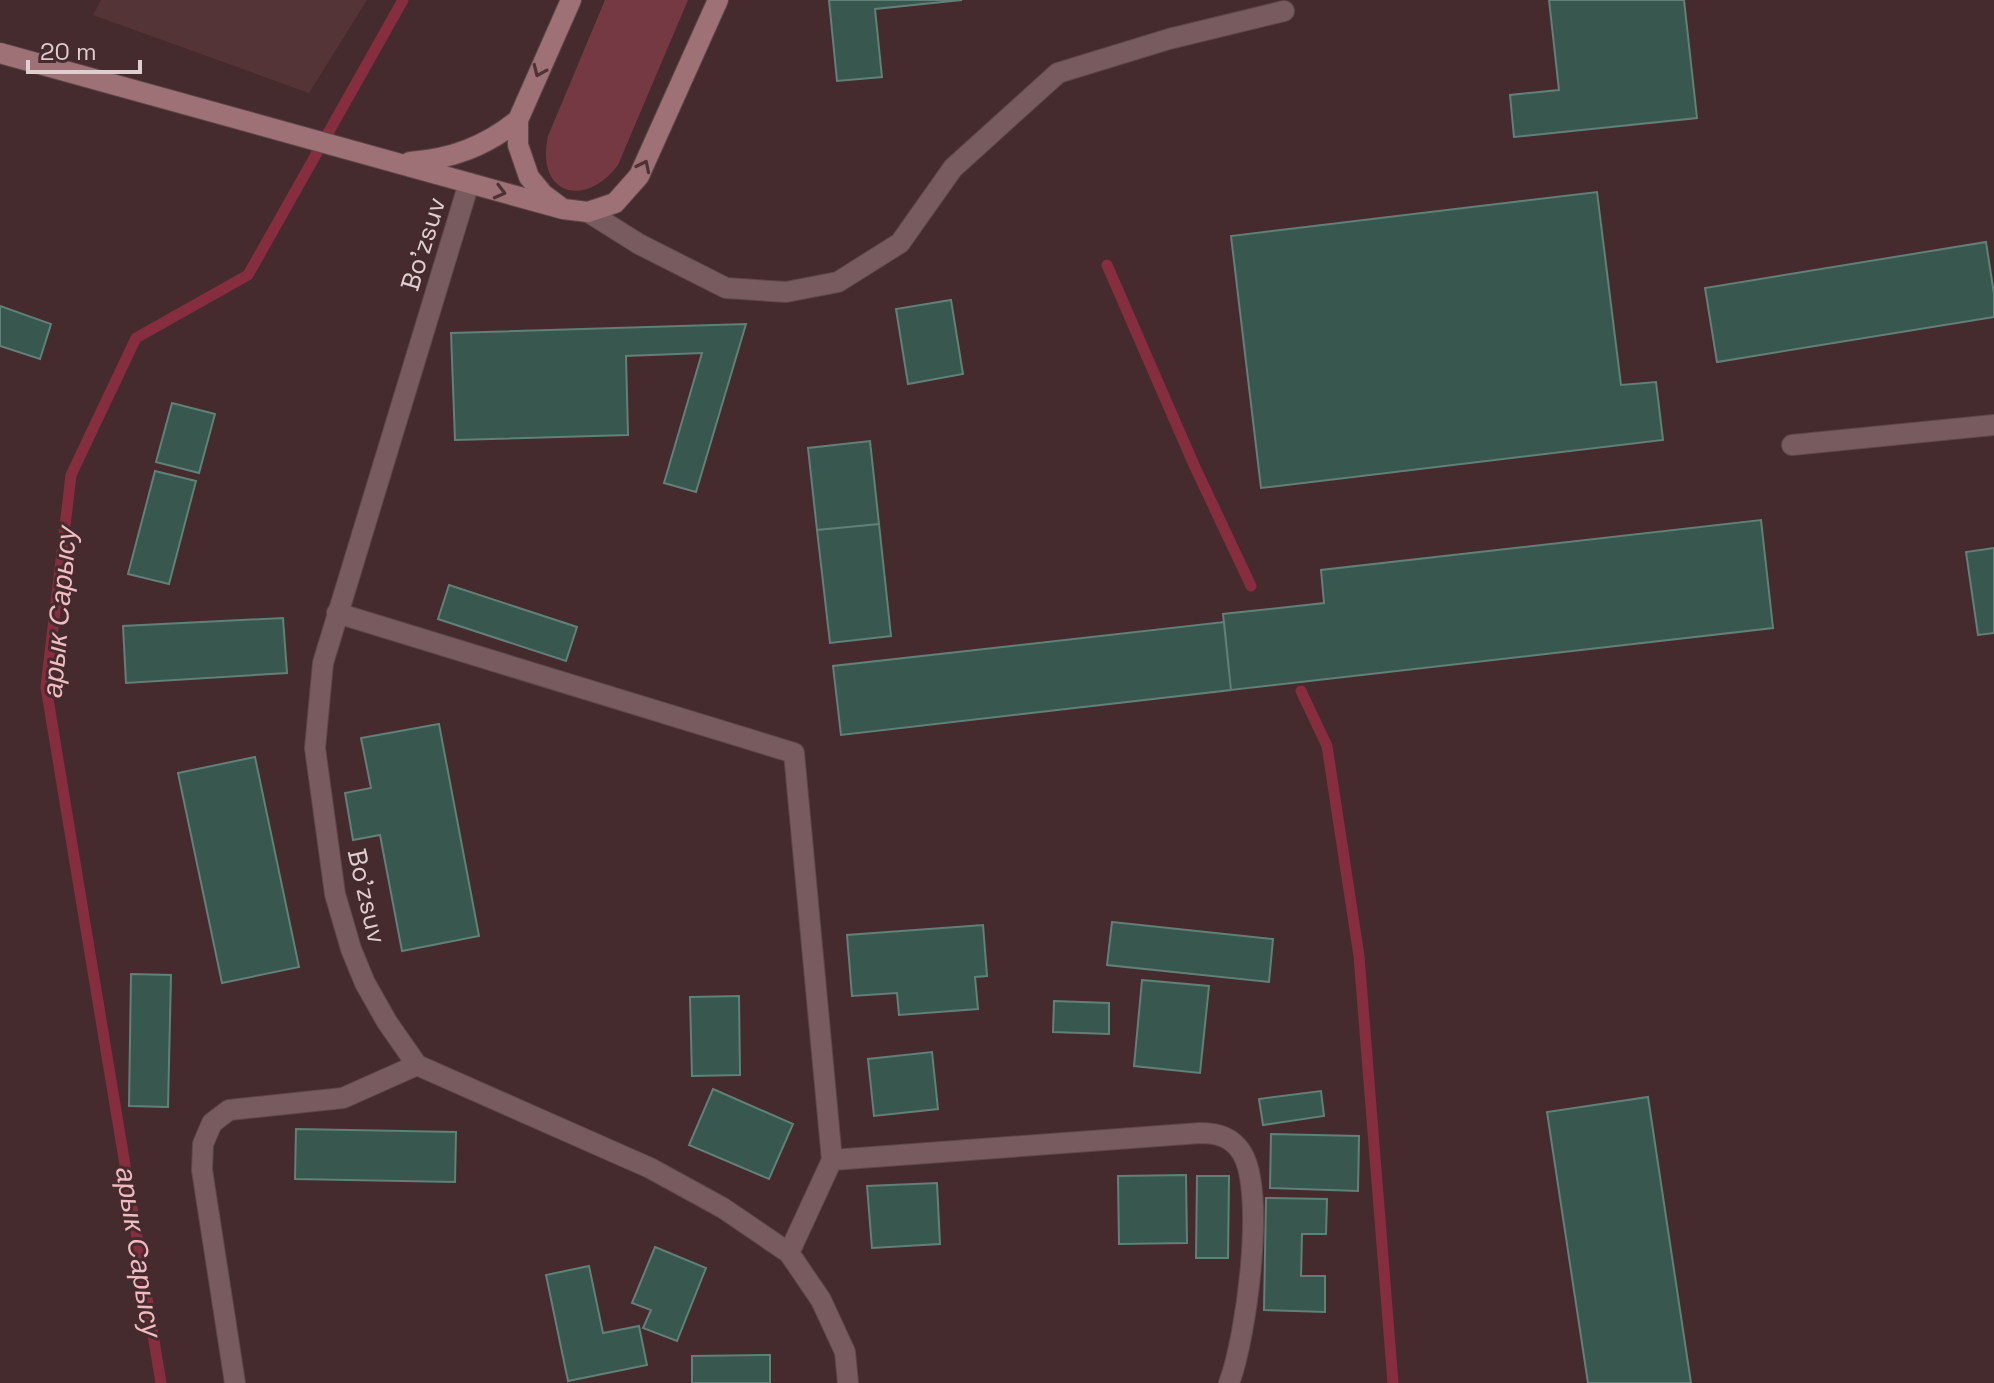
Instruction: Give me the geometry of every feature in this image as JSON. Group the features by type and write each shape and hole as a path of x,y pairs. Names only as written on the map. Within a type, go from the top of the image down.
{"main road":[{"path":"563,209 543,194 529,177 518,145 518,120 571,0"},
{"path":"0,53 563,209 588,212 615,203 639,176 718,4"},
{"path":"398,163 461,153 491,140 518,120"}],"street":[{"path":"588,212 639,244 726,288 786,292 838,282 900,243 953,168 1058,73 1169,39 1284,11"},
{"name":"Bo'zsuv","path":"417,1065 365,983 335,894 315,748 323,663 469,183"},
{"path":"1792,445 1994,425"},
{"path":"337,613 794,753 832,1160 789,1253"},
{"path":"235,1383 202,1170 203,1144 212,1123 229,1110 343,1098 417,1065 650,1168 723,1208 789,1253 821,1300 845,1352 848,1383"},
{"path":"832,1160 1200,1133 1230,1139 1243,1154 1251,1176 1251,1238 1247,1303 1229,1383"}],"shaded area":[{"path":"101,0 367,0 309,93 93,15"},
{"path":"605,0 688,0 618,165 605,179 591,187 578,191 566,189 556,183 549,172 546,156 548,136"}],"building":[{"path":"829,0 962,0 875,9 882,77 837,81"},
{"path":"1549,0 1684,0 1697,118 1514,137 1510,95 1559,90"},
{"path":"1597,192 1621,385 1656,382 1663,440 1261,488 1231,236"},
{"path":"1986,242 1994,294 1994,317 1717,362 1705,288"},
{"path":"951,300 963,374 908,384 896,309"},
{"path":"0,306 51,324 40,359 0,346"},
{"path":"746,324 696,492 664,483 702,353 626,356 628,435 455,440 451,333"},
{"path":"172,403 215,414 199,473 156,462"},
{"path":"870,441 879,524 817,530 808,448"},
{"path":"155,471 196,481 169,584 128,574"},
{"path":"1761,520 1773,628 1231,690 1223,614 1324,603 1321,570"},
{"path":"879,524 891,636 830,643 817,530"},
{"path":"1994,548 1994,633 1978,635 1966,552"},
{"path":"449,585 577,627 566,661 438,619"},
{"path":"283,618 287,673 126,683 123,626"},
{"path":"1224,622 1231,690 841,735 833,666"},
{"path":"439,724 479,936 402,951 380,835 353,840 345,793 371,788 361,738"},
{"path":"255,757 299,967 222,983 178,773"},
{"path":"1112,922 1273,939 1269,982 1107,965"},
{"path":"983,925 987,976 975,977 978,1009 899,1015 897,993 852,996 847,935"},
{"path":"131,974 171,975 168,1107 129,1106"},
{"path":"1142,980 1209,986 1200,1073 1134,1066"},
{"path":"739,996 740,1075 692,1076 690,997"},
{"path":"1054,1001 1109,1003 1109,1034 1053,1032"},
{"path":"932,1052 938,1109 874,1116 868,1059"},
{"path":"713,1089 793,1124 769,1179 689,1145"},
{"path":"1321,1091 1324,1116 1263,1125 1259,1099"},
{"path":"1648,1097 1691,1383 1588,1383 1547,1112"},
{"path":"296,1129 456,1132 455,1182 295,1179"},
{"path":"1271,1134 1359,1136 1358,1191 1270,1188"},
{"path":"1186,1175 1187,1243 1119,1244 1118,1176"},
{"path":"1197,1176 1229,1176 1228,1258 1196,1258"},
{"path":"937,1183 940,1244 872,1248 867,1186"},
{"path":"1266,1198 1327,1199 1326,1234 1302,1234 1301,1276 1325,1276 1325,1312 1264,1310"},
{"path":"655,1247 706,1268 677,1341 643,1328 651,1310 632,1303"},
{"path":"589,1266 603,1333 639,1326 647,1365 568,1381 546,1275"},
{"path":"770,1355 770,1383 692,1383 692,1356"}],"waterway":[{"name":"арык Сарысу","path":"161,1383 46,687 71,475 136,338 248,275 403,0"},
{"path":"1107,265 1194,465 1251,586"},
{"path":"1301,691 1327,746 1359,956 1393,1383"}]}
